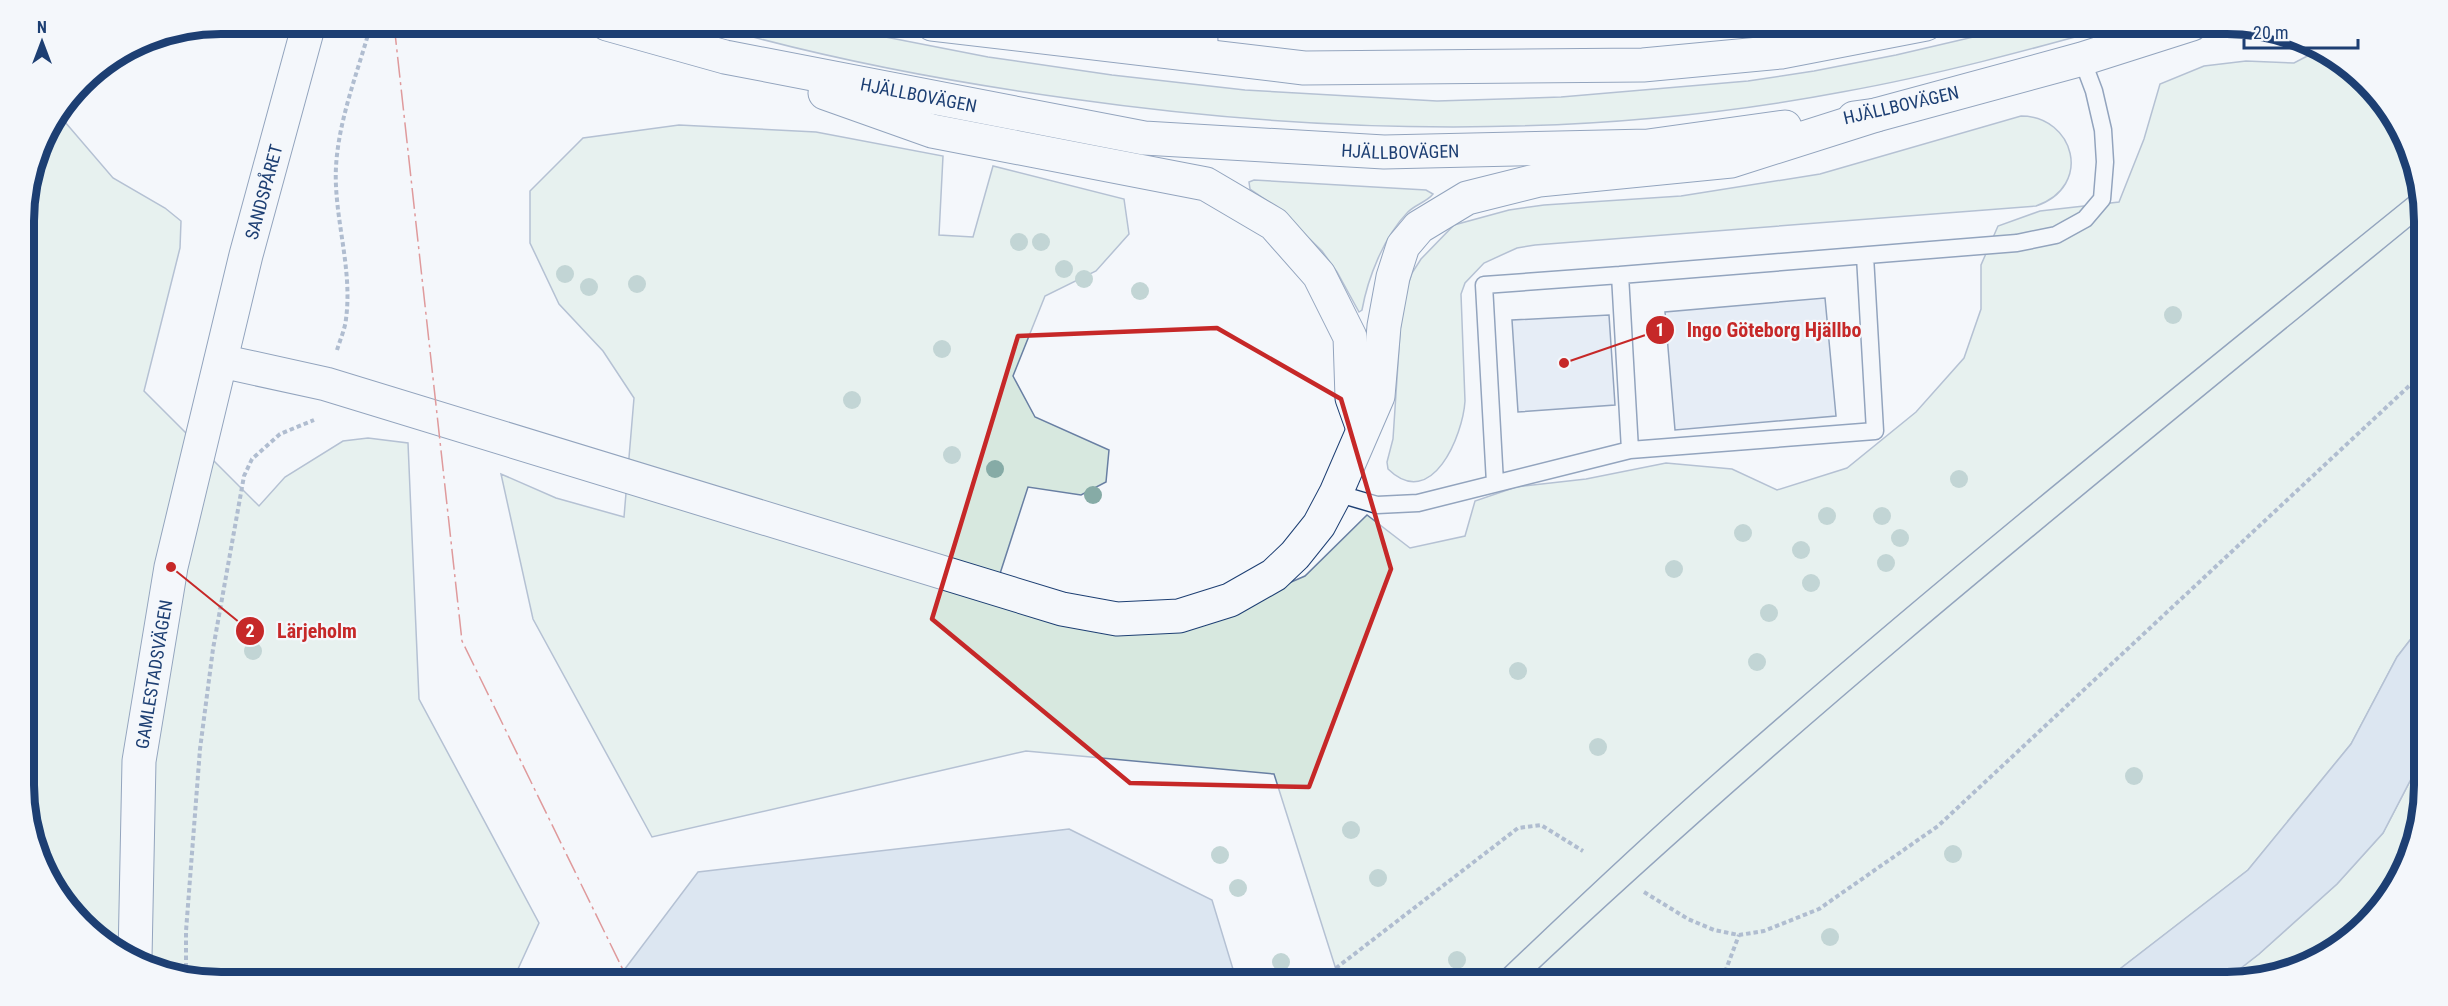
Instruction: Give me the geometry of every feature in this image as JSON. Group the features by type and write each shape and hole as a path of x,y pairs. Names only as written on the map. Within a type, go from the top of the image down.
{"main road":[{"name":"SANDSPÅRET","path":"221,361 246,255 306,34"},
{"name":"HJÄLLBOVÄGEN","path":"643,34 725,57 1144,138 1384,153 1648,146 1876,115 2082,59 2161,34"},
{"path":"1017,34 1304,68 1643,65 1781,52 1874,34"},
{"path":"1181,34 1304,68"},
{"path":"725,57 932,131 1206,184 1274,224 1319,275 1350,337 1352,398 1363,429"},
{"path":"221,361 326,384 1062,609 1117,619 1179,616 1230,600 1274,575 1295,555 1319,525 1336,493 1378,396 1384,326 1393,277 1403,246 1419,227 1467,198 1539,180 1731,161 1876,115"},
{"name":"GAMLESTADSVÄGEN","path":"135,950 139,761 171,567 221,361"}],"lane":[{"path":"1495,483 1484,285 2017,243 2056,235 2085,219 2102,199 2105,162 2103,130 2094,91 2082,59"},
{"path":"1336,493 1377,505 1418,503 1630,450 1875,431 1865,256"},
{"path":"1620,275 1630,450"}],"path":[{"path":"186,968 186,931 200,749 213,649 244,476 252,459 280,434 315,419 346,321 348,287 336,186 336,158 368,34"},
{"path":"1644,892 1688,919 1714,930 1739,935 1764,931 1819,909 1938,826 2414,381"},
{"path":"1332,971 1518,828 1541,825 1583,851"},
{"path":"1725,971 1739,935"}],"highlighted area":[{"path":"1217,328 1341,399 1391,569 1309,787 1130,783 932,619 1018,336"}],"shaded area":[{"path":"741,34 870,34 988,57 1112,75 1245,90 1437,101 1561,97 1748,81 1896,55 1986,34 2085,34 1913,78 1746,108 1554,125 1458,127 1265,120 1073,99 888,68"},
{"path":"2310,55 2350,81 2382,118 2399,150 2407,173 2414,222 2414,635 2397,657 2351,744 2248,870 2117,971 1337,971 1274,774 1026,751 652,837 533,619 501,474 556,498 624,517 634,398 603,351 559,304 530,243 530,191 583,138 679,125 816,132 943,156 939,235 973,237 993,166 1124,199 1129,234 1096,271 1045,296 1013,376 1035,417 1109,450 1106,482 1081,495 1028,487 996,586 1108,617 1247,601 1305,576 1367,515 1410,548 1465,536 1475,501 1516,487 1586,479 1666,463 1732,469 1777,490 1847,468 1916,412 1964,358 1981,309 1981,265 1998,226 2040,211 2119,202 2144,139 2160,84 2204,66 2246,61 2294,63"},
{"path":"2021,116 2039,119 2054,127 2064,139 2070,154 2071,169 2066,184 2054,196 2036,206 1535,245 1517,248 1484,263 1465,283 1461,294 1465,401 1463,415 1451,449 1442,464 1431,475 1418,481 1404,480 1388,469 1387,462 1393,439 1401,318 1407,288 1412,273 1421,259 1454,225 1509,210 1544,205 1681,196 1820,174"},
{"path":"64,121 113,178 165,208 181,221 180,248 144,391 259,506 285,477 343,441 368,438 408,443 419,699 539,923 517,972 222,972 185,968 162,962 139,952 98,925 66,888 44,844 38,821 34,784 35,210 41,173 49,150"},
{"path":"1254,180 1426,190 1433,194 1410,210 1391,234 1378,258 1368,284 1362,310 1359,312 1337,272 1322,251 1279,209 1250,189 1249,182"},
{"path":"2414,773 2412,809 2404,844 2382,888 2367,908 2340,933 2298,957 2263,968 2237,971 2337,884 2383,833"}],"water":[{"path":"2414,635 2414,773 2383,833 2337,884 2237,971 2117,971 2248,870 2351,744 2397,657"},
{"path":"1069,829 1212,900 1234,971 623,972 698,872"}],"building":[{"path":"1825,298 1836,416 1675,430 1665,312"},
{"path":"1609,315 1615,405 1518,412 1512,320"}],"tram line":[{"path":"1501,971 1658,824 1801,698 2064,477 2412,195"},
{"path":"1536,971 1632,882 1854,687 2080,497 2414,224"}],"power":[{"path":"395,34 462,641 624,972"}],"place":[{"name":"Ingo Göteborg Hjällbo","path":"1564,363"},
{"name":"Lärjeholm","path":"171,567"}]}
